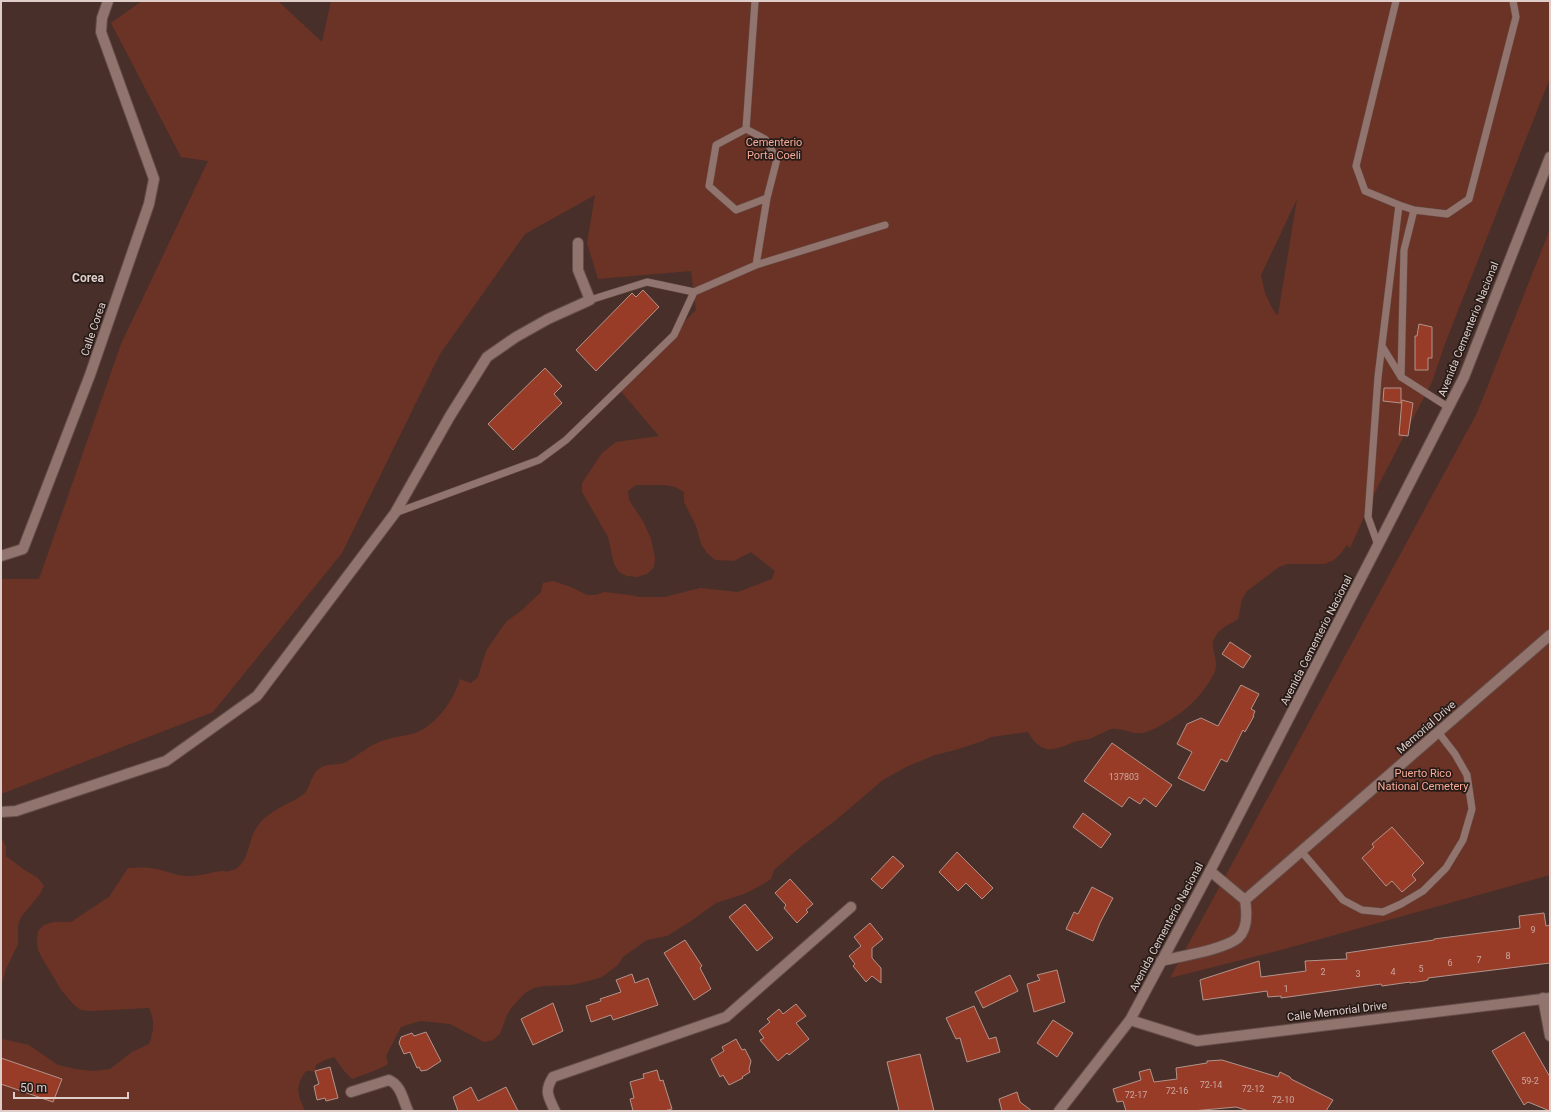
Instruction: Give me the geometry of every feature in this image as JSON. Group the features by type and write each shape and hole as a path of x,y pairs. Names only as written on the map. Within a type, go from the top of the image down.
{"street":[{"name":"Calle Corea","path":"1,556 23,549 90,375 149,204 154,179 101,32 102,18 108,1"},
{"name":"Avenida Cementerio Nacional","path":"1060,1111 1130,1020 1210,871 1378,545 1464,376 1550,157"},
{"path":"1,812 16,811 166,761 256,696 395,513 450,416 487,357 522,333 590,300 578,270 578,243"},
{"name":"Memorial Drive","path":"1245,900 1550,635"},
{"path":"1161,961 1225,945 1239,937 1245,924 1247,912 1245,900 1210,871"},
{"path":"555,1111 549,1098 548,1086 553,1077 726,1016 851,907"},
{"path":"1547,998 1550,1036"},
{"name":"Calle Memorial Drive","path":"1130,1020 1197,1041 1547,998"},
{"path":"351,1092 389,1080 395,1082 408,1111"}],"lane":[{"path":"746,129 755,1"},
{"path":"1396,1 1356,166 1365,191 1414,210 1447,214 1469,199 1516,17 1513,1"},
{"path":"746,129 716,145 709,186 736,210 767,198"},
{"path":"746,129 765,138 777,159 767,198 756,265"},
{"path":"1378,545 1368,517 1382,346 1399,205"},
{"path":"1401,376 1404,250 1414,210"},
{"path":"590,300 647,282 694,292 756,265 885,225"},
{"path":"395,513 539,460 566,440 674,335 694,292"},
{"path":"1382,346 1401,376 1448,407"},
{"path":"1301,851 1343,900 1362,910 1383,912 1402,904 1423,891 1446,868 1463,840 1472,809 1467,775 1455,754 1438,732"}],"green space":[{"name":"Cementerio Porta Coeli","path":"142,1 278,1 322,42 331,1 1550,1 1550,78 1446,341 1432,382 1378,486 1350,548 1347,545 1334,560 1324,564 1287,564 1279,567 1247,591 1242,599 1238,619 1219,631 1213,641 1216,667 1211,679 1192,703 1179,714 1155,728 1141,733 1111,729 1092,738 1054,749 1043,748 1038,745 1028,732 991,737 955,750 935,755 908,766 883,780 836,820 803,845 774,870 771,879 762,885 744,894 716,903 667,936 647,940 623,957 618,965 602,977 572,985 544,986 534,988 525,993 512,1007 507,1015 500,1034 493,1040 484,1042 450,1024 420,1021 401,1027 386,1056 388,1064 375,1071 352,1079 334,1057 316,1065 315,1071 306,1071 299,1086 299,1096 305,1111 1,1111 1,1037 2,1039 29,1045 58,1065 93,1071 110,1069 132,1052 149,1044 152,1035 153,1022 149,1008 91,1011 81,1010 74,1005 62,991 38,950 38,931 44,925 53,922 71,922 109,897 128,868 150,868 190,876 236,869 244,860 254,832 261,822 274,811 304,794 320,768 346,762 374,744 416,733 427,727 450,702 460,679 471,683 478,677 486,651 501,629 507,621 522,610 541,592 543,583 553,581 571,587 587,595 596,595 604,592 639,597 665,597 700,588 738,592 772,579 775,571 751,552 734,561 715,560 707,553 701,544 696,526 684,502 684,492 675,487 665,485 636,485 628,491 629,500 644,523 651,539 655,558 654,567 647,574 637,577 627,576 619,572 614,564 608,537 582,492 582,483 602,453 616,442 659,436 618,388 696,310 691,271 598,279 587,243 595,195 525,234 440,354 342,553 213,712 1,794 1,579 39,579 121,344 208,161 181,157 111,23","holes":["1297,199 1278,315 1272,308 1265,293 1261,275"]},
{"name":"Puerto Rico National Cemetery","path":"1550,229 1550,875 1281,950 1170,978 1477,413"},
{"path":"1,837 6,847 6,856 38,878 44,886 40,894 21,917 18,925 18,944 6,969 1,987"}],"building":[{"path":"643,290 659,307 596,371 576,350 632,293 636,297"},
{"path":"1419,324 1432,327 1432,358 1428,358 1428,370 1415,370 1415,336 1417,336"},
{"path":"545,368 562,386 554,394 562,403 513,450 488,424"},
{"path":"1384,388 1401,388 1401,403 1383,401"},
{"path":"1402,400 1413,403 1408,436 1399,435"},
{"path":"1230,642 1251,656 1243,668 1222,654"},
{"path":"1241,685 1259,694 1251,709 1255,711 1254,716 1245,732 1243,730 1227,762 1221,759 1204,791 1178,778 1192,752 1177,744 1187,724 1201,718 1218,726"},
{"path":"1112,743 1172,785 1156,807 1144,798 1140,804 1129,797 1122,807 1084,781"},
{"path":"1083,813 1111,834 1101,848 1073,827"},
{"path":"1392,827 1424,863 1412,875 1416,880 1402,892 1392,881 1386,886 1362,858 1374,847 1372,844"},
{"path":"957,852 993,888 982,899 966,883 958,891 939,872"},
{"path":"893,856 904,866 882,889 871,879"},
{"path":"790,879 813,904 806,910 808,912 797,923 784,908 786,905 775,893"},
{"path":"1092,887 1113,898 1100,923 1093,941 1066,929 1074,912 1078,914"},
{"path":"745,904 773,938 757,951 729,917"},
{"path":"1544,913 1546,926 1550,925 1550,963 1428,978 1428,980 1410,983 1382,986 1381,984 1281,998 1281,996 1268,997 1267,991 1203,1000 1200,980 1259,961 1261,977 1306,971 1305,961 1347,959 1346,953 1434,939 1520,928 1519,916"},
{"path":"870,923 883,939 872,948 872,958 881,968 881,983 872,976 866,982 853,966 855,964 849,956 861,946 854,937"},
{"path":"685,940 702,966 700,968 711,989 694,1000 664,953"},
{"path":"1057,970 1065,1002 1034,1012 1027,984 1040,980 1037,975"},
{"path":"632,974 635,983 648,978 658,1005 613,1020 611,1015 591,1022 586,1006 601,1001 600,999 621,992 616,980"},
{"path":"1010,975 1018,991 983,1008 975,992"},
{"path":"553,1003 563,1031 533,1045 521,1019"},
{"path":"796,1004 806,1016 796,1023 809,1039 789,1055 787,1053 778,1061 760,1040 764,1038 759,1031 770,1022 767,1019 779,1009 783,1014"},
{"path":"974,1006 989,1039 996,1037 1000,1052 967,1062 960,1038 956,1039 946,1018"},
{"path":"1053,1020 1073,1033 1057,1057 1037,1043"},
{"path":"426,1032 441,1061 427,1070 421,1071 419,1067 417,1068 410,1052 404,1054 399,1043 401,1037 412,1033 414,1036"},
{"path":"1524,1032 1550,1077 1550,1111 1528,1102 1524,1105 1492,1051"},
{"path":"736,1039 742,1050 745,1049 751,1061 749,1069 750,1072 742,1077 743,1078 729,1085 723,1075 720,1077 711,1059 724,1051 722,1047"},
{"path":"920,1054 934,1111 899,1111 887,1062"},
{"path":"1,1058 62,1079 53,1102 1,1084"},
{"path":"1222,1060 1278,1077 1280,1072 1333,1100 1326,1111 1249,1111 1236,1107 1192,1111 1126,1111 1123,1101 1117,1102 1113,1089 1141,1080 1139,1072 1150,1069 1154,1082 1177,1079 1176,1068 1207,1063 1207,1061"},
{"path":"330,1067 338,1098 326,1101 325,1098 317,1100 314,1086 319,1084 315,1071"},
{"path":"657,1070 660,1081 663,1080 672,1109 664,1111 633,1111 630,1099 634,1098 630,1082 644,1078 643,1074"},
{"path":"471,1087 478,1101 506,1087 518,1111 458,1111 453,1097"},
{"path":"1017,1092 1020,1102 1032,1111 1002,1111 999,1099"}],"district":[{"name":"Corea","path":"88,278"}]}
